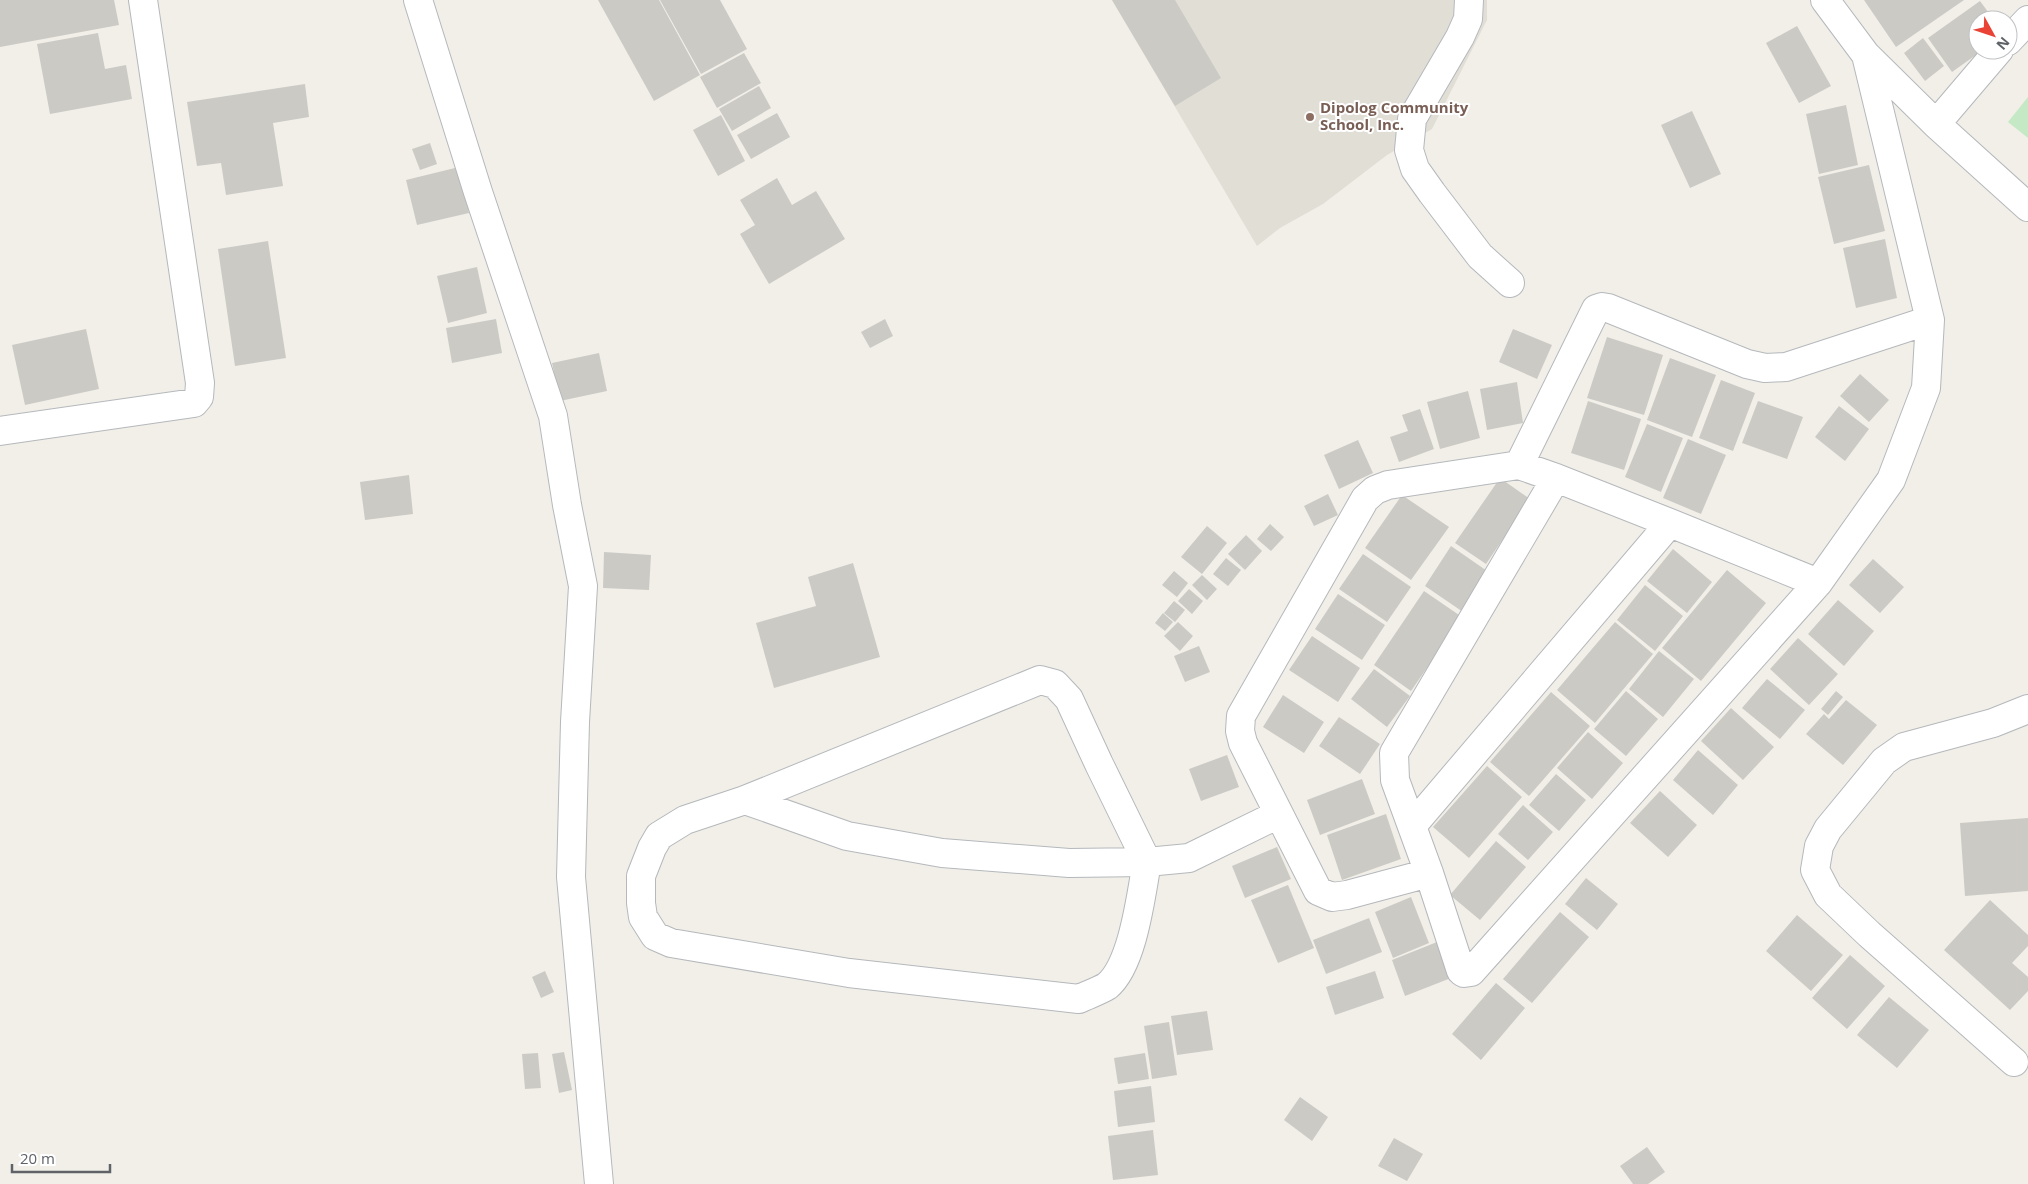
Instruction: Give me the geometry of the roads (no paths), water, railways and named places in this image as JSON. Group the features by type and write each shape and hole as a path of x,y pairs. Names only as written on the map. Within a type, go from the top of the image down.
{"street":[{"path":"0,431 194,403 199,397 200,383 143,0"},
{"path":"418,0 478,192 554,416 567,505 583,586 574,722 570,878 599,1184"},
{"path":"1469,0 1468,19 1460,37 1412,119 1409,150 1415,170 1432,193 1480,256 1510,283"},
{"path":"1826,0 1866,55 1936,124 2028,207"},
{"path":"2018,0 2028,14"},
{"path":"2018,30 2028,20"},
{"path":"1556,478 1394,753 1395,780 1429,873 1461,971 1467,974 1471,972 1818,583 1891,480 1926,388 1930,320 1866,55"},
{"path":"1936,124 1991,60"},
{"path":"1519,465 1596,309 1608,308 1747,364 1765,368 1786,368 1930,320"},
{"path":"1429,873 1332,897 1318,891 1243,743 1240,731 1241,716 1365,499 1375,490 1388,485 1519,465 1670,522 1818,583"},
{"path":"1412,826 1670,522"},
{"path":"1040,680 1055,684 1069,699 1098,764 1147,862 1136,925 1122,966 1107,985 1079,999 849,972 671,943 655,936 643,918 641,903 642,876 652,848 659,836 685,820 746,800 1040,680"},
{"path":"2014,1062 1869,934 1828,894 1815,870 1819,846 1828,829 1884,762 1894,753 1904,747 1993,723 2028,709"},
{"path":"746,800 847,836 942,854 1069,863 1147,862 1189,858 1279,814"}],"place":[{"name":"Dipolog Community School, Inc.","path":"1310,117"}]}
